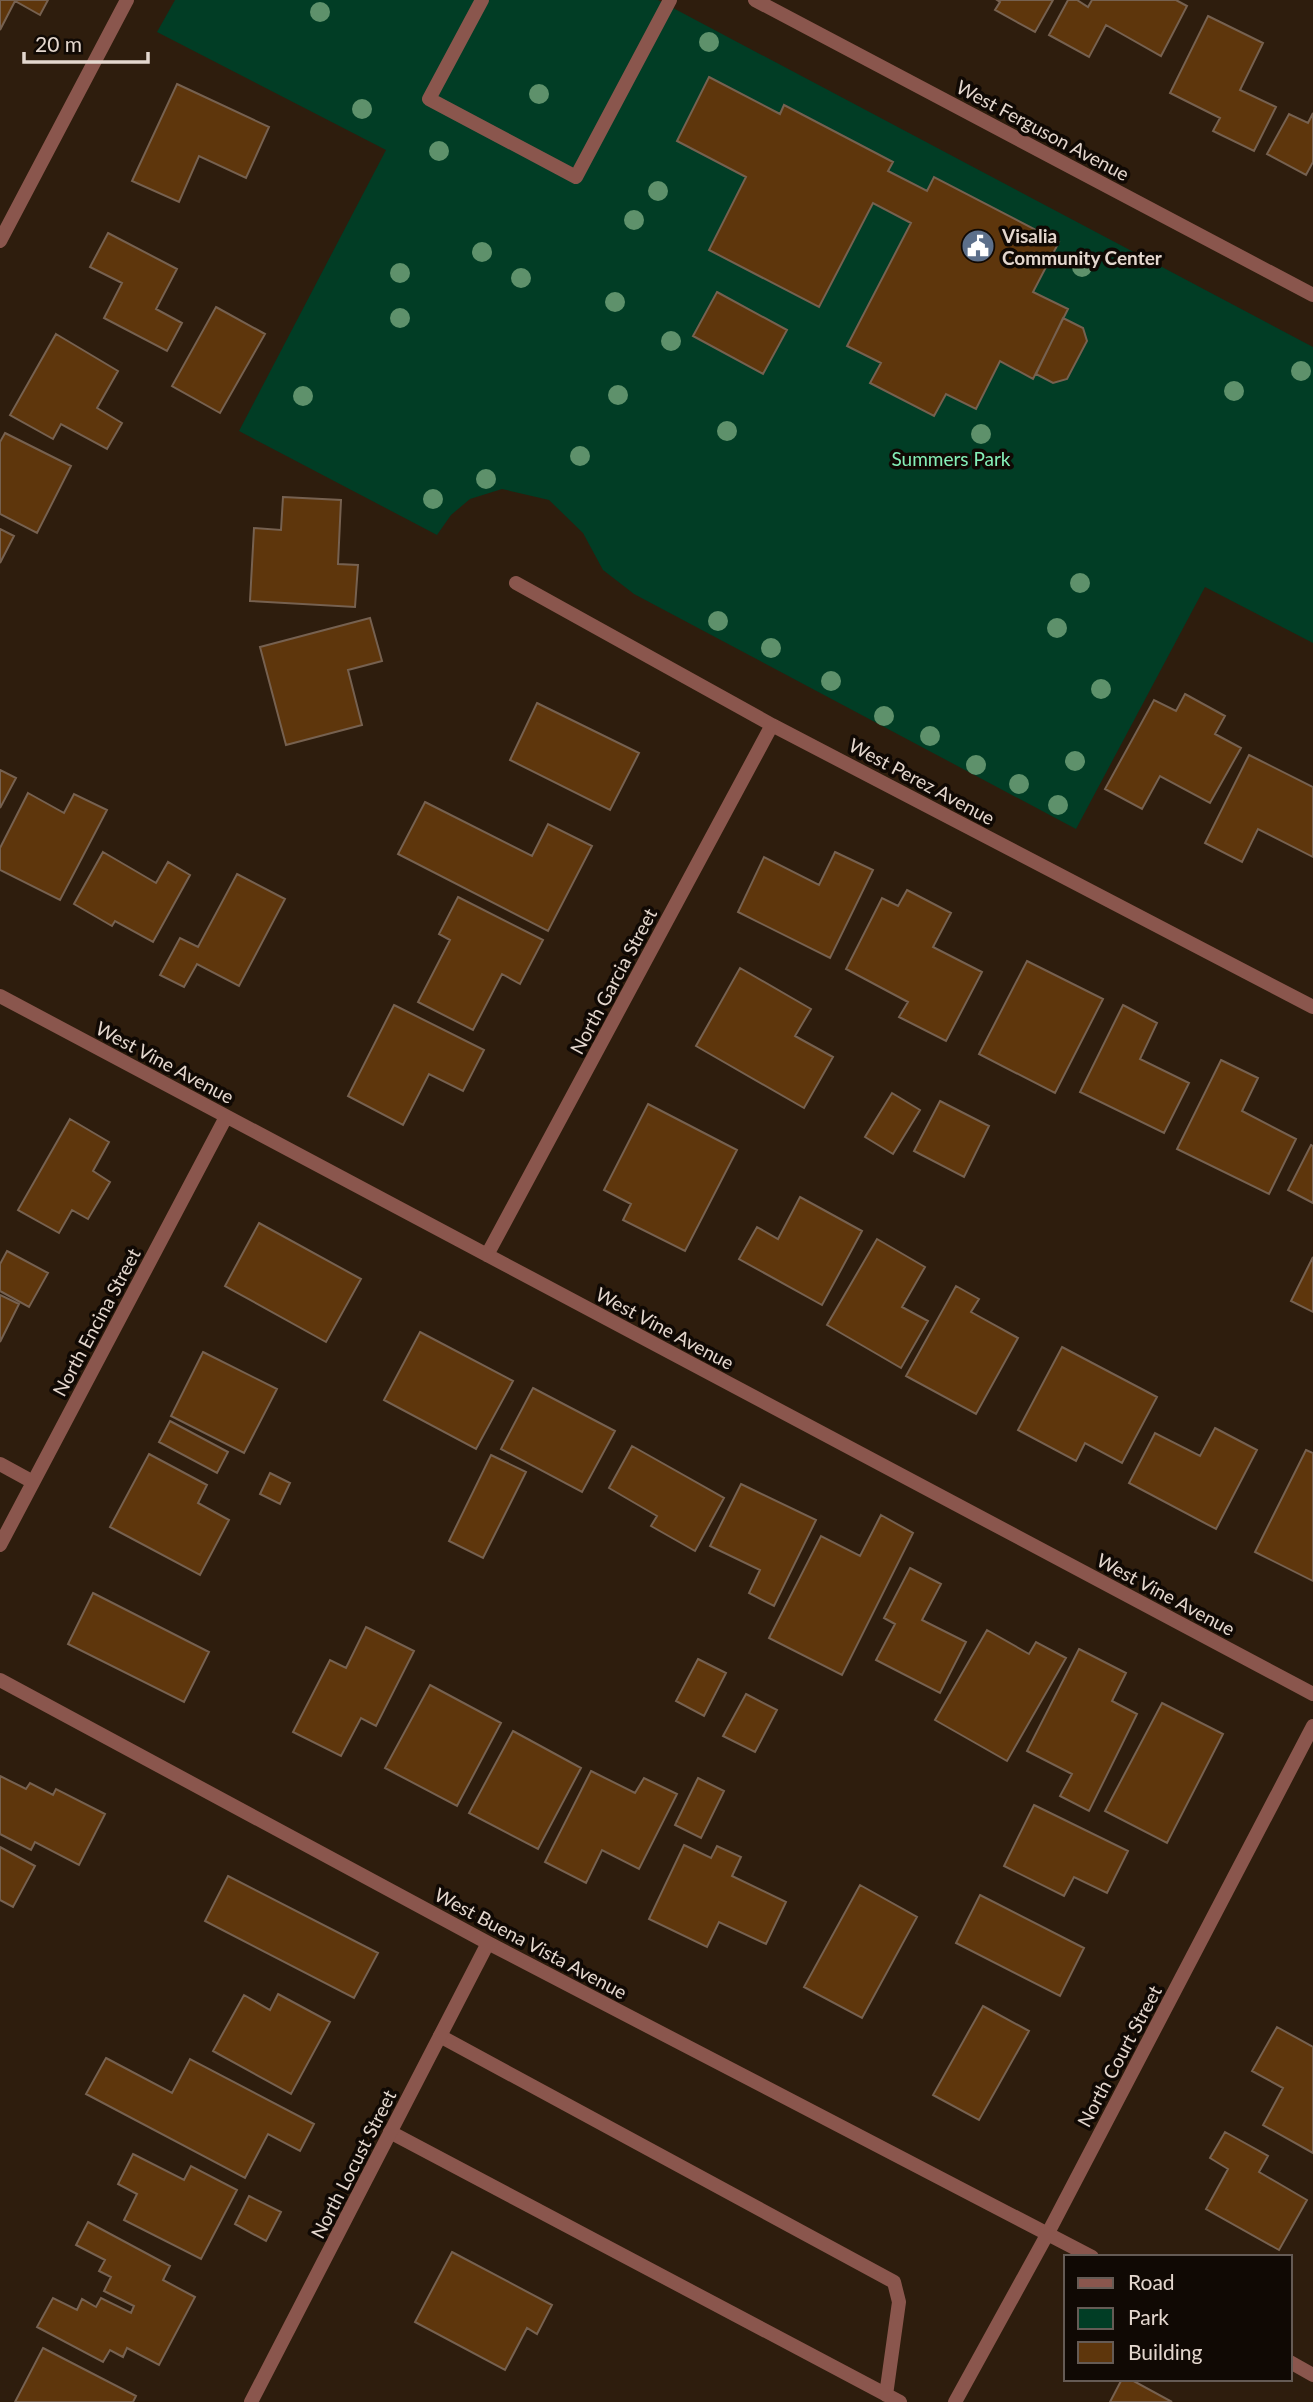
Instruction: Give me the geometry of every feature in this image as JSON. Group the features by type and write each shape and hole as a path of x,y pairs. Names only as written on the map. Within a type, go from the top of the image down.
{"street":[{"path":"0,242 127,0"},
{"path":"482,0 429,99 576,177 670,0"},
{"name":"West Ferguson Avenue","path":"755,0 1313,295"},
{"name":"West Perez Avenue","path":"516,583 772,724 1313,1007"},
{"name":"North Garcia Street","path":"487,1255 772,724"},
{"name":"West Vine Avenue","path":"0,996 1313,1694"},
{"name":"North Encina Street","path":"0,1545 226,1117"},
{"path":"0,1464 33,1482"},
{"name":"West Buena Vista Avenue","path":"0,1680 488,1943 1088,2255"},
{"name":"North Court Street","path":"955,2402 1048,2233 1313,1726"},
{"name":"North Locust Street","path":"251,2402 488,1943"},
{"path":"440,2036 894,2282 899,2302 886,2395"},
{"path":"390,2132 900,2402"},
{"path":"1292,2363 1313,2375"}],"green space":[{"name":"Summers Park","path":"175,0 658,0 1313,347 1313,643 1205,587 1076,829 634,594 603,570 583,533 549,500 502,489 470,499 451,515 437,535 239,431 386,150 157,32"}],"building":[{"path":"0,0 48,0 40,15 15,1 0,30"},
{"path":"997,0 1053,0 1035,32 995,10 1000,2"},
{"path":"1068,0 1077,0 1088,7 1092,0 1176,0 1187,6 1161,56 1106,25 1089,57 1049,35"},
{"path":"1208,16 1263,43 1240,90 1276,107 1254,151 1213,131 1220,118 1170,93"},
{"name":"Visalia Community Center","path":"709,77 780,114 784,105 893,162 888,171 927,191 934,177 1059,242 1033,292 1068,309 1033,379 1000,361 976,409 946,394 934,416 870,383 881,363 847,346 911,223 873,203 819,307 709,250 746,177 677,141"},
{"path":"177,84 269,127 246,178 199,156 179,202 132,181"},
{"path":"1313,113 1313,162 1306,175 1267,154 1289,114 1308,123"},
{"path":"108,233 177,269 156,309 182,323 167,351 104,318 122,283 90,267"},
{"path":"717,292 787,330 763,374 693,336"},
{"path":"216,307 265,334 220,413 172,386"},
{"path":"1063,318 1083,328 1087,341 1067,379 1053,383 1036,374"},
{"path":"56,334 118,371 97,408 122,423 107,449 61,424 53,439 10,415"},
{"path":"5,433 71,466 37,533 0,514 0,442"},
{"path":"283,497 341,500 338,564 358,565 355,607 250,601 254,528 281,530"},
{"path":"0,529 14,536 0,563"},
{"path":"370,618 382,661 348,670 362,725 286,745 260,647"},
{"path":"1185,694 1225,716 1215,734 1241,748 1210,803 1160,776 1142,809 1105,789 1154,700 1176,711"},
{"path":"537,703 639,753 610,810 510,760"},
{"path":"1249,755 1313,787 1313,857 1258,829 1242,862 1205,843"},
{"path":"0,770 16,778 0,808"},
{"path":"28,793 64,813 74,794 107,810 60,900 0,870 0,848"},
{"path":"425,802 532,856 548,824 592,846 548,931 398,854"},
{"path":"103,852 156,883 168,862 190,875 153,942 115,921 112,926 74,904"},
{"path":"835,852 873,870 830,958 738,912 764,857 819,885"},
{"path":"237,874 285,899 239,986 197,964 184,987 160,975 180,938 198,947"},
{"path":"907,890 951,913 933,947 982,972 946,1041 899,1017 908,1002 846,969 882,898 898,906"},
{"path":"458,897 543,940 520,984 502,974 473,1030 418,1002 450,940 439,934"},
{"path":"1027,961 1103,999 1055,1093 979,1054"},
{"path":"740,968 811,1009 795,1036 833,1057 804,1108 696,1046"},
{"path":"394,1005 484,1050 463,1091 429,1074 403,1125 348,1096"},
{"path":"1123,1005 1157,1023 1140,1059 1189,1083 1164,1133 1080,1092"},
{"path":"1221,1060 1258,1078 1242,1111 1296,1139 1269,1194 1177,1149"},
{"path":"892,1093 920,1110 893,1154 865,1137"},
{"path":"940,1101 989,1126 964,1177 914,1151"},
{"path":"648,1104 737,1150 685,1251 623,1220 631,1204 604,1190"},
{"path":"70,1119 109,1142 93,1171 110,1182 88,1219 72,1210 59,1233 18,1210"},
{"path":"1311,1145 1313,1146 1313,1203 1288,1190"},
{"path":"800,1197 862,1231 822,1305 739,1259 757,1227 778,1239"},
{"path":"259,1223 361,1279 326,1342 225,1286"},
{"path":"877,1239 925,1267 902,1307 928,1321 901,1368 827,1325"},
{"path":"7,1251 48,1273 29,1307 0,1291 0,1264"},
{"path":"1313,1257 1313,1312 1291,1301"},
{"path":"956,1286 979,1299 971,1312 1018,1338 976,1414 906,1376"},
{"path":"0,1295 19,1304 0,1342"},
{"path":"420,1332 513,1381 476,1449 384,1400"},
{"path":"1062,1347 1157,1397 1122,1463 1085,1443 1076,1461 1018,1430"},
{"path":"203,1352 277,1389 244,1453 171,1416"},
{"path":"533,1388 615,1431 582,1492 501,1449"},
{"path":"170,1421 228,1452 217,1473 159,1442"},
{"path":"1215,1428 1257,1450 1216,1529 1129,1483 1155,1433 1200,1456"},
{"path":"632,1446 724,1498 695,1551 651,1526 657,1516 609,1488"},
{"path":"1306,1450 1313,1453 1313,1581 1255,1552"},
{"path":"149,1454 207,1485 198,1503 229,1520 200,1575 110,1527"},
{"path":"491,1455 526,1472 483,1558 449,1541"},
{"path":"270,1473 290,1483 280,1504 260,1494"},
{"path":"741,1484 816,1520 774,1606 749,1593 760,1570 710,1546"},
{"path":"881,1515 913,1533 842,1675 769,1638 821,1536 860,1556"},
{"path":"910,1568 941,1584 922,1620 966,1642 940,1693 876,1660 895,1624 884,1618"},
{"path":"93,1593 209,1652 184,1702 68,1644"},
{"path":"366,1627 414,1651 376,1726 361,1718 341,1756 293,1732 330,1660 346,1668"},
{"path":"987,1630 1029,1654 1036,1642 1066,1658 1007,1761 935,1720"},
{"path":"1079,1649 1126,1673 1112,1701 1137,1714 1089,1811 1060,1796 1072,1774 1027,1751"},
{"path":"698,1659 726,1673 704,1716 676,1701"},
{"path":"430,1685 501,1723 457,1806 385,1768"},
{"path":"746,1694 777,1710 755,1752 723,1736"},
{"path":"1162,1703 1223,1734 1167,1843 1105,1811"},
{"path":"513,1731 581,1768 538,1849 469,1813"},
{"path":"591,1771 635,1793 644,1778 677,1794 639,1869 602,1850 586,1883 545,1862"},
{"path":"0,1776 26,1789 30,1783 53,1795 56,1789 105,1814 79,1865 35,1842 31,1850 0,1834"},
{"path":"698,1778 724,1791 701,1838 675,1825"},
{"path":"1034,1805 1128,1851 1107,1893 1074,1877 1064,1896 1004,1866"},
{"path":"684,1845 711,1858 717,1846 741,1857 732,1876 786,1902 766,1944 719,1922 707,1947 649,1919"},
{"path":"0,1847 35,1866 13,1907 0,1900"},
{"path":"228,1876 378,1953 354,1998 205,1921"},
{"path":"860,1885 917,1917 862,2018 804,1987"},
{"path":"980,1895 1084,1948 1060,1996 956,1943"},
{"path":"278,1994 330,2022 291,2094 213,2051 244,1995 270,2010"},
{"path":"983,2006 1029,2031 979,2120 933,2095"},
{"path":"1277,2027 1313,2047 1313,2153 1263,2125 1283,2088 1252,2071"},
{"path":"106,2058 172,2093 190,2059 314,2124 300,2151 268,2134 245,2178 86,2094"},
{"path":"1225,2132 1268,2156 1259,2172 1307,2200 1279,2250 1206,2209 1228,2169 1210,2158"},
{"path":"133,2154 184,2180 191,2166 237,2190 201,2259 124,2220 137,2194 118,2184"},
{"path":"249,2196 281,2212 266,2241 235,2224"},
{"path":"88,2222 170,2266 163,2280 195,2297 159,2365 127,2348 123,2357 110,2350 103,2362 37,2327 53,2298 77,2310 82,2299 96,2307 101,2298 131,2313 134,2306 104,2291 111,2277 99,2271 105,2260 76,2245"},
{"path":"452,2252 552,2305 537,2334 527,2328 505,2370 415,2322"},
{"path":"43,2348 136,2396 133,2402 15,2402"},
{"path":"1121,2381 1134,2381 1172,2402 1110,2402"}],"place":[{"name":"Visalia Community Center","path":"978,246"}]}
